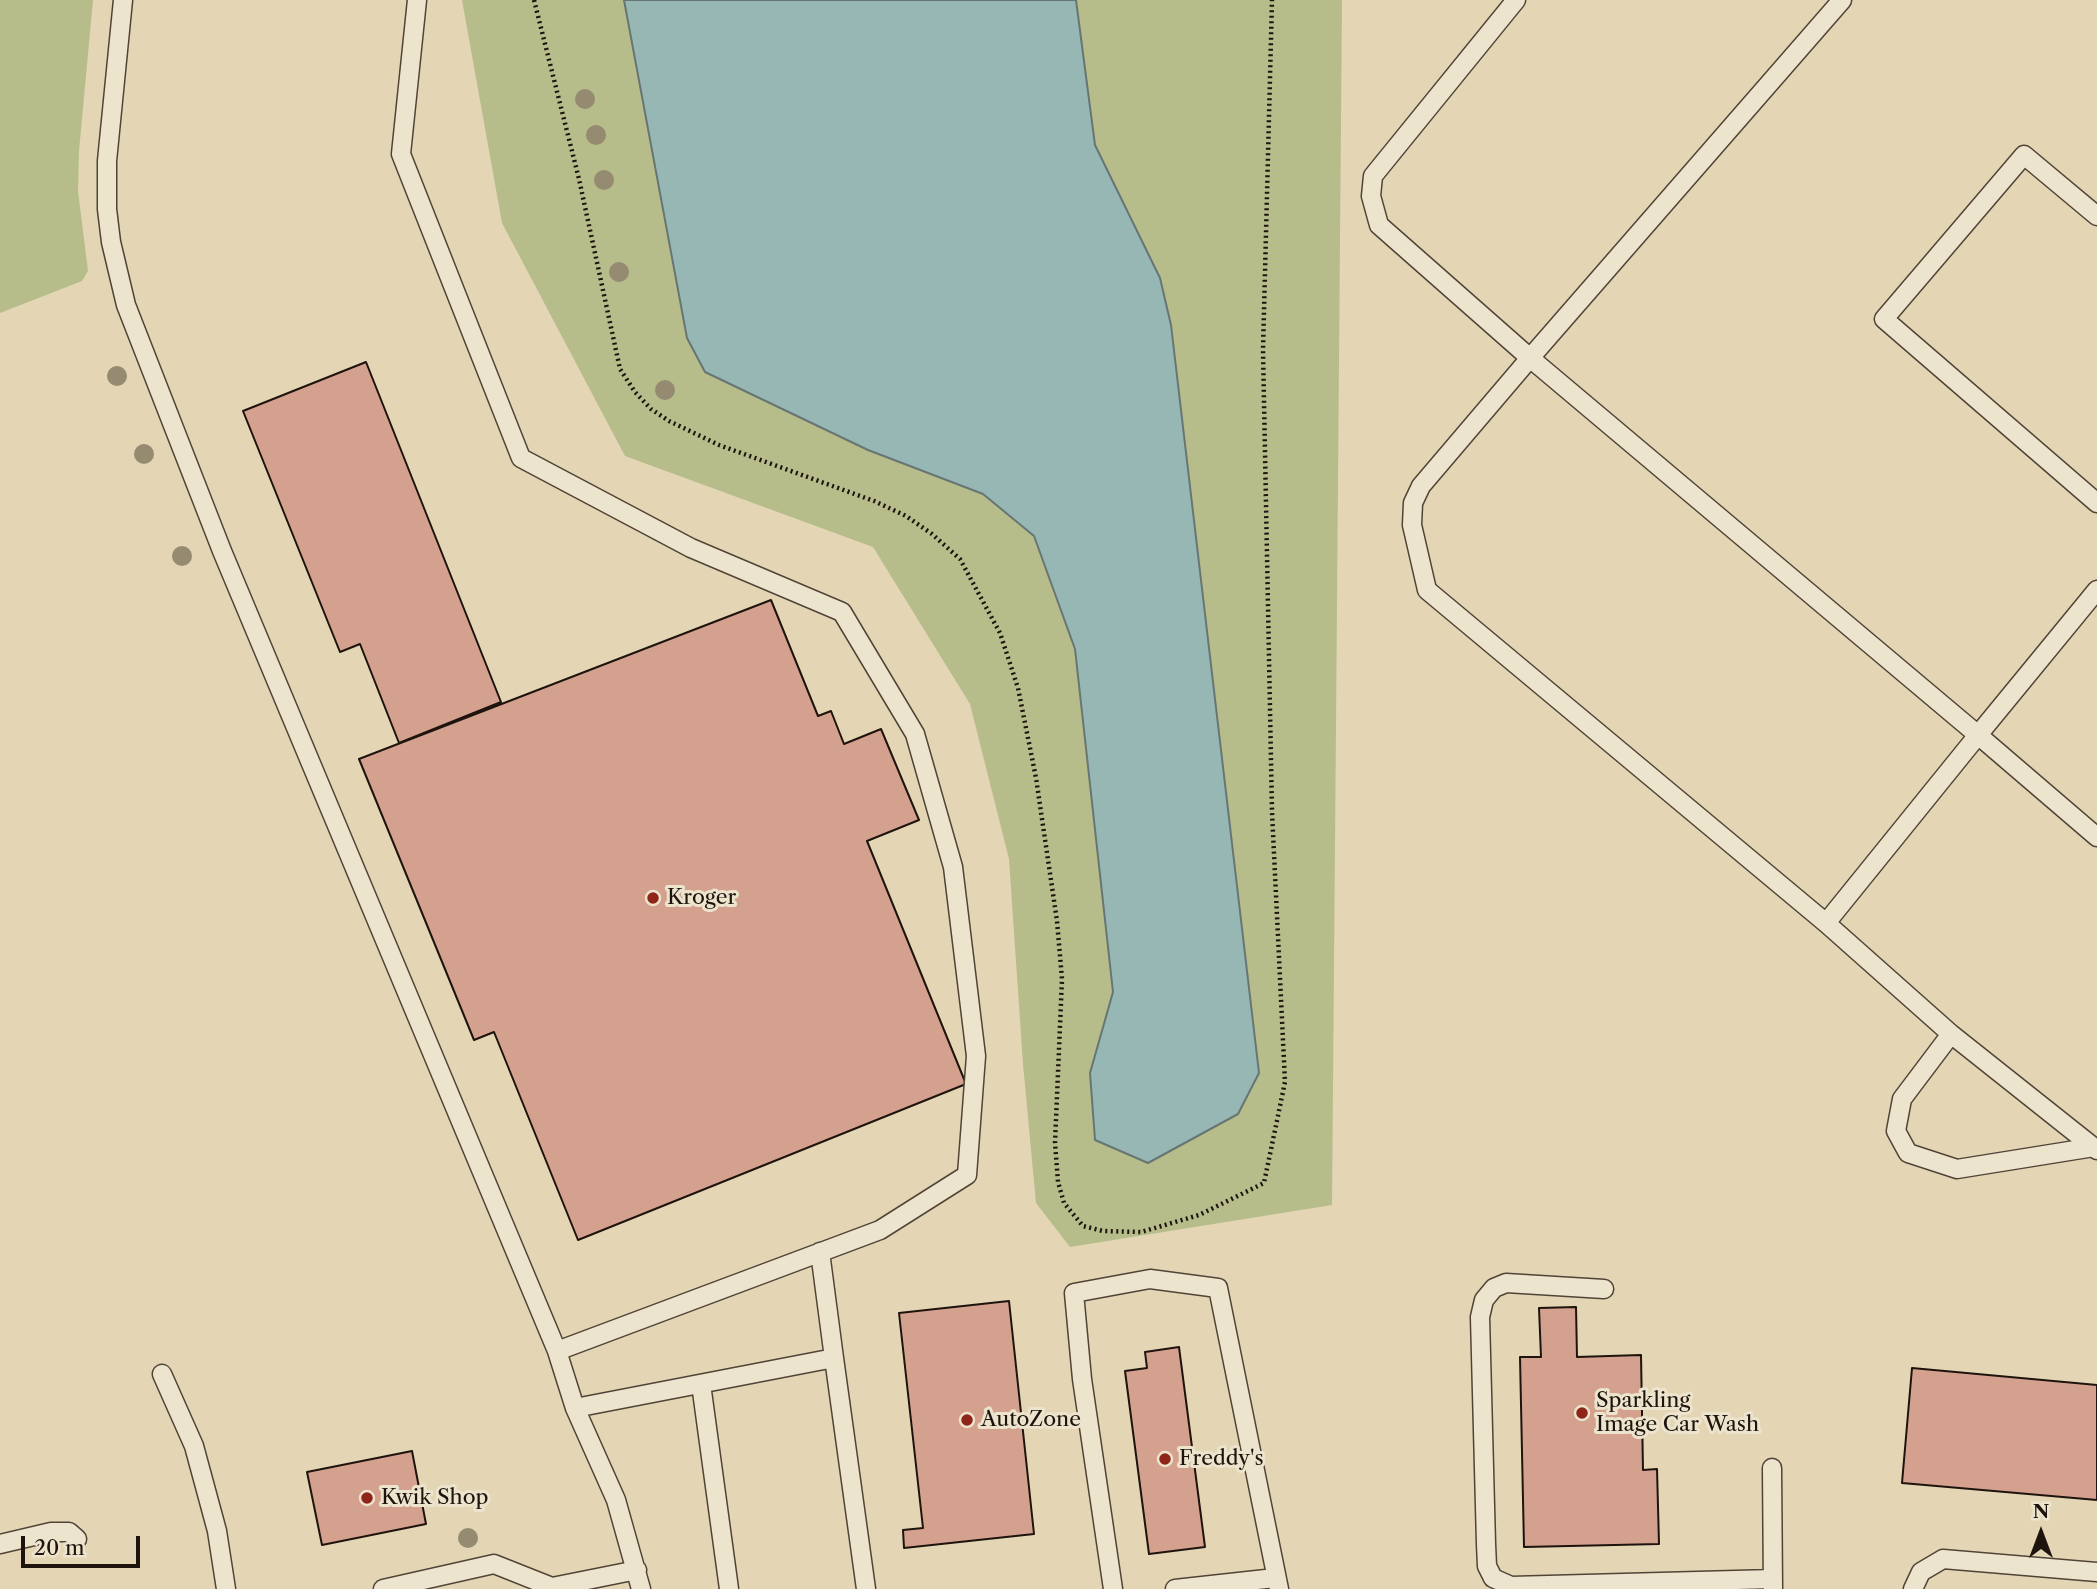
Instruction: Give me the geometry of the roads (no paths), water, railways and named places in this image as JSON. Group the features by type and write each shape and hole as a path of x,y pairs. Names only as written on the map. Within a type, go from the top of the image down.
{"lane":[{"path":"123,0 107,161 107,209 111,242 126,305 227,564 557,1351 575,1408 616,1500 641,1589"},
{"path":"417,0 401,154 521,458 691,548 842,612 915,734 953,867 976,1056 967,1175 880,1230 557,1351"},
{"path":"1516,0 1373,176 1371,196 1379,225 1530,358 2097,837"},
{"path":"1842,0 1420,486 1413,503 1412,525 1427,590 1826,923 1951,1034 2095,1148"},
{"path":"2097,216 2024,155 1884,319 2097,503"},
{"path":"1826,923 2097,590"},
{"path":"1951,1034 1902,1098 1896,1131 1908,1153 1957,1169 2095,1148"},
{"path":"820,1252 866,1589"},
{"path":"1113,1589 1082,1379 1074,1293 1150,1279 1218,1288 1277,1583 1175,1589"},
{"path":"1604,1289 1506,1283 1494,1288 1484,1300 1480,1317 1487,1566 1493,1577 1511,1586 1773,1584 1772,1468"},
{"path":"575,1408 834,1358"},
{"path":"162,1374 194,1446 217,1531 226,1589"},
{"path":"701,1384 729,1589"},
{"path":"0,1544 51,1532 69,1532 77,1539"},
{"path":"1913,1589 1921,1572 1943,1559 2097,1572"},
{"path":"383,1589 494,1564 552,1588 637,1570"}],"water":[{"path":"624,0 1076,0 1095,145 1160,278 1171,325 1259,1073 1238,1114 1148,1163 1095,1140 1090,1073 1113,992 1075,649 1034,536 983,494 868,450 705,372 687,338"}],"place":[{"name":"Kroger","path":"653,898"},
{"name":"Sparkling Image Car Wash","path":"1582,1413"},
{"name":"AutoZone","path":"967,1420"},
{"name":"Freddy's","path":"1165,1459"},
{"name":"Kwik Shop","path":"367,1498"}]}
